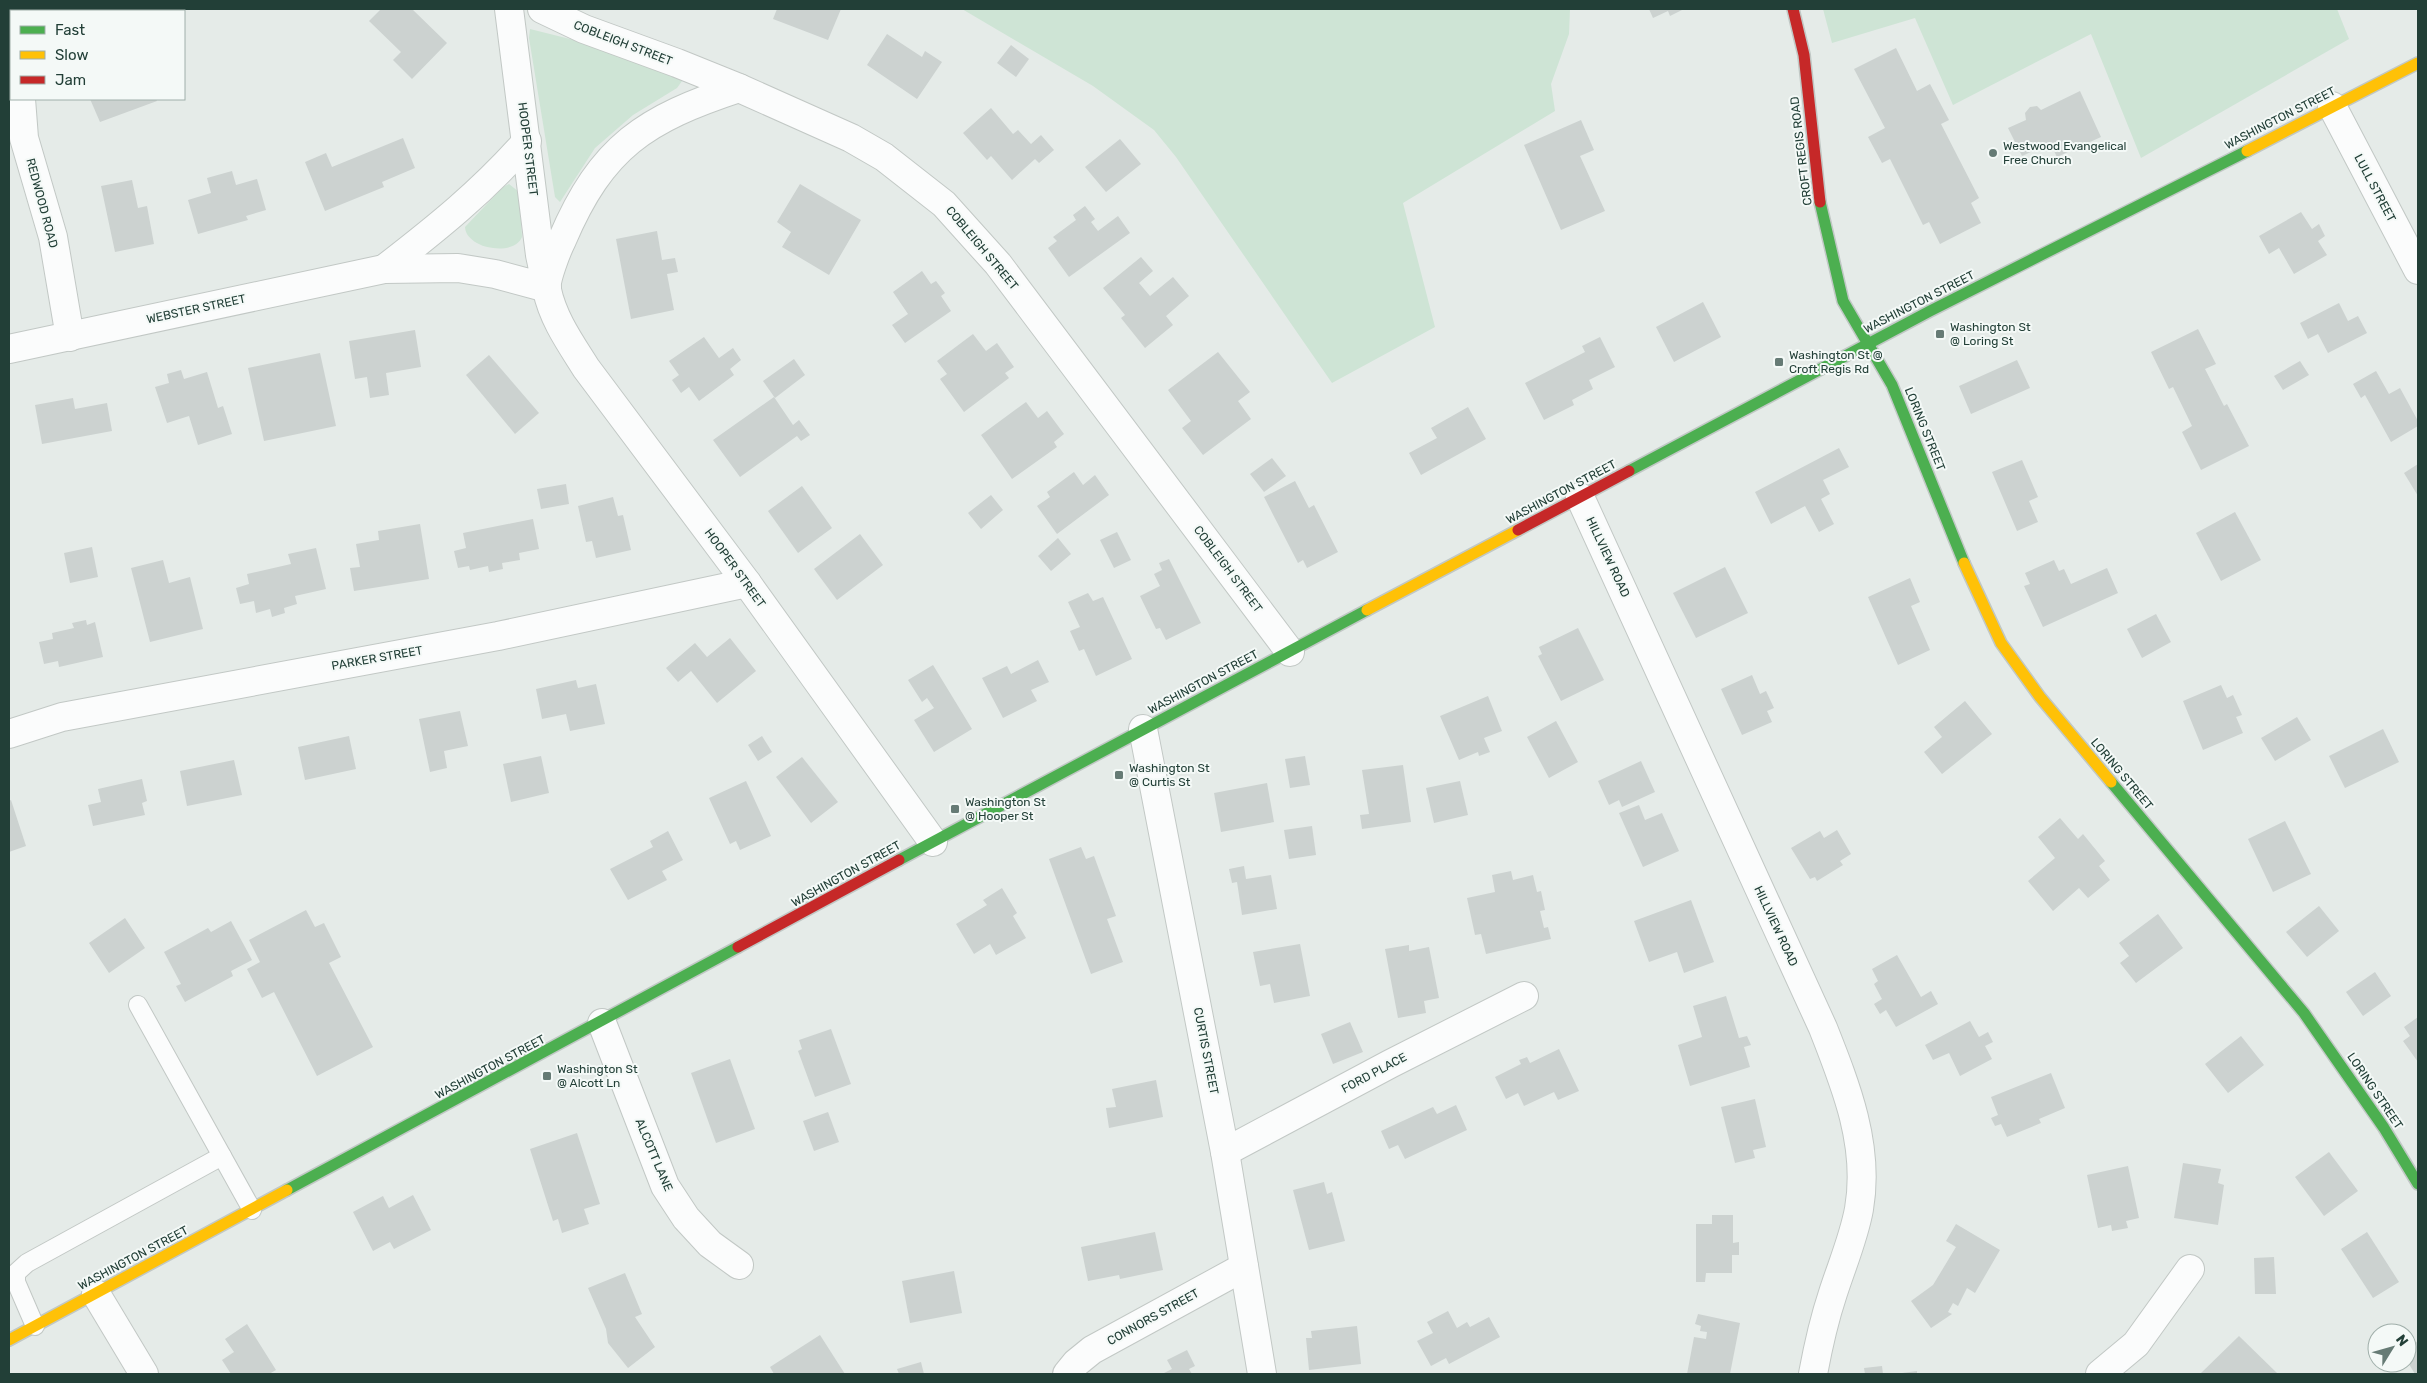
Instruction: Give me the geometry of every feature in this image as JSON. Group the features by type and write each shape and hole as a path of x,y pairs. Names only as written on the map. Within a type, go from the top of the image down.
{"main road":[{"name":"CROFT REGIS ROAD","path":"1792,9 1804,54 1818,194 1843,301 1867,344"},
{"name":"WASHINGTON STREET","path":"9,1340 602,1023 933,842 1867,344 2418,63"},
{"name":"LORING STREET","path":"1867,344 1892,385 1958,550 2001,643 2040,697 2304,1013 2384,1128 2418,1184"}],"street":[{"name":"HOOPER STREET","path":"509,9 540,255 547,288 561,326 586,368 747,583 933,842"},
{"name":"COBLEIGH STREET","path":"542,9 584,29 739,88 851,138 884,157 944,204 998,264 1290,652"},
{"path":"547,288 557,252 571,218 586,189 609,159 656,122 682,108 739,88"},
{"name":"REDWOOD ROAD","path":"21,100 24,138 54,237 70,337"},
{"name":"LULL STREET","path":"2332,106 2418,270"},
{"name":"WEBSTER STREET","path":"384,269 469,202 499,173 527,141"},
{"name":"WEBSTER STREET","path":"9,349 384,269 458,268 495,274 547,288"},
{"name":"HILLVIEW ROAD","path":"1580,497 1823,1028 1852,1108 1860,1140 1862,1175 1859,1209 1820,1336 1813,1374"},
{"name":"PARKER STREET","path":"9,734 62,717 498,636 747,583"},
{"name":"CURTIS STREET","path":"1143,730 1225,1152 1262,1374"},
{"name":"FORD PLACE","path":"1225,1152 1524,996"},
{"name":"ALCOTT LANE","path":"602,1023 665,1186 686,1218 710,1244 740,1265"},
{"name":"CONNORS STREET","path":"1067,1374 1076,1363 1092,1350 1244,1267"},
{"path":"2100,1374 2136,1344 2190,1269"},
{"path":"96,1294 144,1374"}],"lane":[{"path":"138,1005 252,1210"},
{"path":"35,1326 16,1282 16,1273 27,1263 222,1156"}],"green space":[{"path":"962,9 1570,9 1569,34 1551,84 1555,111 1403,203 1435,327 1332,383 1176,157 1154,130 1093,86"},
{"path":"1823,9 2337,9 2349,39 2141,158 2091,34 1953,105 1915,18 1832,43"},
{"path":"530,29 618,51 680,77 682,81 677,88 633,115 595,148 560,202 555,197 529,38"},
{"path":"509,184 519,192 522,237 510,247 501,248 491,248 473,241 467,235 465,227 503,187"}],"building":[{"path":"381,9 412,9 447,43 412,79 393,60 401,52 369,21"},
{"path":"777,9 841,9 828,40 773,19"},
{"path":"1649,9 1684,9 1670,16 1668,11 1653,18"},
{"path":"887,34 922,57 925,51 942,62 917,99 867,65"},
{"path":"1011,45 1029,59 1016,77 997,63"},
{"path":"1896,48 1917,91 1930,84 1949,120 1941,124 1979,198 1971,203 1981,223 1940,244 1929,222 1923,225 1890,159 1882,163 1868,137 1885,128 1854,69"},
{"path":"2080,91 2101,137 2057,157 2050,143 2022,156 2008,128 2026,120 2025,113 2030,107 2037,106 2041,110"},
{"path":"90,100 157,101 100,122"},
{"path":"991,108 1013,134 1018,130 1031,144 1041,135 1054,150 1039,163 1035,159 1012,180 991,156 987,160 963,133"},
{"path":"1581,120 1594,150 1580,156 1605,211 1561,230 1524,145"},
{"path":"403,138 415,168 382,182 384,187 325,211 305,162 326,153 332,167"},
{"path":"1120,139 1141,164 1106,192 1085,167"},
{"path":"232,171 236,185 257,179 266,210 246,216 248,220 198,234 188,200 211,193 207,178"},
{"path":"132,180 138,208 147,206 154,244 115,252 101,186"},
{"path":"800,184 861,220 829,275 782,247 791,232 777,222"},
{"path":"1085,206 1095,219 1091,222 1098,231 1118,216 1130,233 1069,277 1048,248 1057,241 1053,237 1076,220 1073,215"},
{"path":"2301,212 2312,229 2319,224 2325,236 2318,241 2327,255 2294,274 2279,248 2269,254 2259,236"},
{"path":"657,231 662,260 675,258 678,272 667,274 674,310 631,319 616,239"},
{"path":"1141,257 1153,271 1139,283 1150,296 1173,277 1189,296 1166,316 1173,325 1145,348 1121,318 1125,315 1103,288"},
{"path":"922,271 931,284 936,281 945,293 941,296 951,311 905,343 892,325 908,314 893,292"},
{"path":"1703,302 1721,337 1674,362 1656,327"},
{"path":"2339,303 2348,321 2358,316 2367,333 2328,353 2318,334 2308,339 2300,323"},
{"path":"2198,329 2216,364 2205,369 2224,406 2227,404 2249,446 2201,470 2182,432 2192,426 2173,387 2169,389 2151,352"},
{"path":"415,330 421,367 386,373 389,395 370,398 367,377 355,379 349,341"},
{"path":"973,334 986,351 997,343 1014,367 1005,373 1009,378 964,412 940,379 947,374 937,361"},
{"path":"704,337 719,358 733,348 741,360 730,369 734,375 699,401 689,387 681,393 672,380 679,375 669,361"},
{"path":"1600,337 1615,367 1589,380 1593,389 1572,400 1574,405 1544,420 1525,383 1585,352 1582,346"},
{"path":"1218,352 1250,392 1238,401 1251,419 1203,455 1182,428 1191,421 1168,390"},
{"path":"320,353 336,426 264,441 248,368"},
{"path":"489,355 539,413 515,434 466,375"},
{"path":"794,359 805,375 775,398 763,381"},
{"path":"2017,360 2030,388 1971,414 1959,386"},
{"path":"2300,361 2309,375 2283,390 2274,376"},
{"path":"181,370 184,379 207,372 218,408 223,406 232,434 198,445 189,416 167,423 155,387 169,383 167,374"},
{"path":"2376,371 2389,394 2400,388 2418,421 2418,426 2391,442 2365,395 2361,398 2353,384"},
{"path":"774,397 793,425 799,420 810,435 801,441 797,436 740,477 713,440"},
{"path":"73,398 75,409 107,403 112,431 42,444 35,405"},
{"path":"1026,402 1038,418 1047,411 1064,434 1054,442 1057,447 1012,479 981,435"},
{"path":"1468,407 1486,439 1421,475 1409,453 1437,438 1431,428"},
{"path":"1839,448 1849,467 1823,480 1830,494 1821,499 1834,524 1819,532 1805,506 1771,524 1755,492"},
{"path":"1272,458 1286,476 1264,492 1250,474"},
{"path":"2022,460 2038,497 2029,501 2038,522 2017,531 1992,472"},
{"path":"2418,464 2418,496 2404,473"},
{"path":"1074,472 1083,485 1095,475 1109,495 1057,534 1037,506 1050,497 1047,492"},
{"path":"1295,481 1309,508 1314,505 1338,552 1307,568 1303,560 1298,563 1264,497"},
{"path":"566,484 569,504 541,509 537,489"},
{"path":"802,486 832,528 798,553 768,511"},
{"path":"991,495 1003,510 981,529 968,513"},
{"path":"613,497 618,516 623,515 631,550 596,558 592,541 586,542 578,506"},
{"path":"2235,512 2261,560 2221,581 2196,533"},
{"path":"533,519 539,549 519,553 520,560 502,563 503,569 489,572 488,566 470,570 469,566 458,568 454,551 466,548 463,533"},
{"path":"420,524 429,579 354,591 350,568 360,567 356,544 379,540 378,531"},
{"path":"1117,532 1131,560 1114,568 1100,540"},
{"path":"860,534 883,565 837,600 814,569"},
{"path":"1058,538 1071,554 1051,571 1038,556"},
{"path":"92,547 98,577 70,583 64,553"},
{"path":"316,548 326,589 295,596 297,604 284,608 285,613 272,617 270,609 256,613 254,601 240,604 236,588 249,584 247,574 291,564 288,554"},
{"path":"1169,559 1201,623 1166,640 1160,628 1156,629 1140,596 1160,586 1154,574 1162,570 1159,563"},
{"path":"163,560 169,583 190,577 203,629 150,642 131,568"},
{"path":"2054,560 2059,571 2064,569 2071,584 2107,568 2118,593 2043,627 2024,586 2030,584 2025,573"},
{"path":"1725,567 1748,613 1696,638 1673,593"},
{"path":"1910,578 1920,602 1911,606 1930,650 1898,665 1868,597"},
{"path":"1088,593 1093,601 1103,597 1132,659 1096,676 1084,649 1079,651 1070,631 1080,627 1068,602"},
{"path":"2156,614 2171,642 2142,658 2127,629"},
{"path":"86,620 87,625 95,622 103,657 59,667 58,661 44,664 39,642 53,639 52,633 74,628 72,623"},
{"path":"1578,628 1604,680 1561,701 1538,656 1542,654 1539,647"},
{"path":"730,638 756,671 717,703 691,671 678,682 666,668 695,643 707,657"},
{"path":"1038,660 1049,682 1031,690 1037,701 1003,718 982,678 1007,666 1011,674"},
{"path":"933,665 972,729 934,752 914,720 934,708 927,698 922,702 908,680"},
{"path":"1752,675 1760,694 1766,691 1774,708 1767,711 1772,722 1742,735 1721,689"},
{"path":"576,680 578,688 596,684 605,724 570,731 566,714 542,719 536,689"},
{"path":"2221,685 2227,698 2233,695 2242,715 2236,717 2243,733 2203,750 2183,701"},
{"path":"1488,696 1502,731 1484,738 1490,752 1479,756 1478,752 1459,760 1440,716"},
{"path":"1965,701 1992,734 1942,774 1924,752 1942,737 1934,727"},
{"path":"460,711 468,746 444,751 447,768 430,772 419,719"},
{"path":"2297,717 2311,740 2275,761 2261,738"},
{"path":"1556,721 1578,762 1549,778 1527,737"},
{"path":"2383,729 2399,762 2345,788 2329,756"},
{"path":"349,736 356,769 305,780 298,747"},
{"path":"762,736 772,752 758,761 748,745"},
{"path":"541,756 549,793 511,802 503,764"},
{"path":"1305,756 1310,785 1290,788 1285,759"},
{"path":"802,757 838,802 811,823 776,777"},
{"path":"234,760 242,795 187,806 180,771"},
{"path":"1641,761 1655,792 1622,807 1619,800 1609,805 1598,781"},
{"path":"1403,765 1411,822 1362,829 1360,815 1369,814 1362,770"},
{"path":"142,779 147,801 142,803 145,815 93,826 88,805 101,802 98,789"},
{"path":"746,781 771,836 740,850 736,841 730,844 709,798"},
{"path":"1460,781 1468,815 1434,823 1426,788"},
{"path":"1267,783 1274,822 1221,832 1214,793"},
{"path":"11,800 26,846 9,852 9,801"},
{"path":"1639,805 1645,820 1662,813 1679,851 1643,867 1619,813"},
{"path":"2060,818 2078,839 2083,834 2105,861 2099,866 2110,880 2088,898 2079,888 2053,911 2028,881 2055,858 2038,837"},
{"path":"2285,821 2311,874 2273,892 2248,839"},
{"path":"1312,826 1316,855 1289,859 1284,830"},
{"path":"1837,830 1851,854 1840,861 1843,865 1817,881 1815,877 1810,879 1791,848 1820,831 1824,838"},
{"path":"668,831 683,860 662,871 667,880 628,900 610,869 653,847 650,841"},
{"path":"1081,847 1086,859 1094,856 1116,916 1107,919 1123,962 1091,974 1049,859"},
{"path":"1244,866 1246,879 1271,875 1277,909 1242,915 1237,882 1232,883 1229,869"},
{"path":"1511,871 1513,880 1533,875 1537,892 1541,891 1545,910 1540,911 1544,928 1548,927 1551,939 1486,954 1481,934 1475,935 1467,898 1495,892 1492,875"},
{"path":"1002,888 1017,913 1013,916 1026,938 996,955 990,944 974,954 956,924 987,905 983,900"},
{"path":"1691,900 1714,962 1684,973 1677,952 1649,962 1634,921"},
{"path":"2319,906 2339,931 2307,957 2286,932"},
{"path":"306,910 315,927 324,923 341,957 329,963 373,1047 317,1076 274,992 262,998 247,969 260,962 249,940"},
{"path":"2158,914 2183,948 2136,983 2120,963 2129,956 2119,943"},
{"path":"125,918 145,948 109,973 89,943"},
{"path":"231,921 252,960 231,971 233,976 185,1002 176,986 181,984 164,952 208,928 211,932"},
{"path":"1300,944 1310,996 1274,1003 1270,984 1260,986 1253,952"},
{"path":"1409,945 1409,951 1429,947 1439,998 1424,1001 1426,1013 1398,1018 1385,949"},
{"path":"1897,955 1921,997 1931,991 1938,1004 1896,1027 1886,1010 1880,1014 1874,1004 1882,999 1874,984 1878,981 1872,969"},
{"path":"2375,972 2391,996 2363,1016 2346,992"},
{"path":"1726,996 1739,1038 1747,1036 1751,1045 1744,1047 1750,1067 1690,1086 1678,1045 1702,1037 1693,1006"},
{"path":"2418,1017 2418,1062 2403,1041 2410,1036 2404,1027"},
{"path":"1970,1021 1979,1037 1988,1032 1993,1042 1985,1046 1992,1059 1960,1076 1949,1053 1933,1060 1925,1045"},
{"path":"1350,1022 1363,1052 1333,1064 1321,1034"},
{"path":"831,1029 851,1084 815,1097 798,1051 802,1049 799,1040"},
{"path":"2241,1036 2264,1065 2228,1093 2205,1064"},
{"path":"1559,1049 1579,1091 1558,1100 1554,1092 1524,1106 1518,1093 1506,1099 1495,1077 1521,1064 1519,1060 1527,1057 1530,1063"},
{"path":"730,1059 755,1129 716,1143 691,1073"},
{"path":"2051,1073 2065,1108 2039,1119 2041,1123 2007,1137 2001,1124 1995,1126 1991,1118 1998,1115 1991,1097"},
{"path":"1156,1080 1163,1117 1109,1128 1106,1108 1116,1107 1112,1089"},
{"path":"1755,1099 1766,1147 1753,1150 1755,1158 1735,1163 1721,1107"},
{"path":"1456,1105 1467,1130 1405,1159 1398,1145 1389,1149 1381,1131 1433,1107 1437,1114"},
{"path":"828,1112 839,1142 814,1151 803,1121"},
{"path":"577,1133 600,1204 584,1209 589,1224 562,1233 558,1219 553,1221 530,1149"},
{"path":"2329,1152 2358,1191 2324,1216 2295,1177"},
{"path":"2183,1163 2221,1169 2218,1183 2224,1185 2218,1225 2174,1218"},
{"path":"2128,1166 2139,1218 2126,1221 2128,1228 2112,1231 2111,1225 2098,1228 2087,1175"},
{"path":"1324,1182 1327,1194 1332,1192 1345,1241 1309,1250 1293,1190"},
{"path":"413,1195 431,1230 394,1249 390,1242 373,1251 353,1212 383,1196 389,1208"},
{"path":"1712,1215 1733,1215 1733,1243 1739,1242 1739,1255 1732,1255 1732,1273 1706,1273 1705,1282 1696,1282 1696,1224 1712,1224"},
{"path":"1956,1224 2000,1250 1975,1293 1967,1288 1958,1306 1953,1303 1948,1312 1952,1314 1931,1328 1911,1301 1933,1285 1956,1247 1946,1241"},
{"path":"1155,1232 1163,1270 1120,1279 1119,1275 1088,1281 1081,1247"},
{"path":"2367,1232 2399,1282 2373,1298 2341,1249"},
{"path":"2274,1257 2276,1294 2255,1294 2254,1258"},
{"path":"954,1271 962,1313 910,1323 902,1281"},
{"path":"625,1273 642,1314 635,1317 655,1347 628,1368 608,1343 606,1329 588,1288"},
{"path":"1448,1311 1457,1328 1467,1322 1470,1327 1489,1317 1500,1337 1449,1364 1446,1358 1431,1366 1417,1341 1433,1333 1427,1322"},
{"path":"1698,1314 1740,1323 1730,1374 1687,1374 1694,1337 1706,1339 1707,1332 1700,1331 1701,1326 1695,1324"},
{"path":"247,1324 276,1370 269,1374 231,1374 222,1360 234,1352 225,1339"},
{"path":"1357,1326 1361,1364 1309,1370 1306,1338 1312,1338 1311,1331"},
{"path":"820,1335 845,1374 774,1374 770,1367"},
{"path":"2239,1336 2278,1374 2200,1374"},
{"path":"2417,1342 2418,1374 2415,1374 2417,1373"},
{"path":"1187,1350 1195,1366 1189,1369 1192,1374 1162,1374 1172,1369 1167,1360"},
{"path":"921,1362 924,1374 899,1374 897,1369"},
{"path":"1882,1366 1883,1374 1865,1374 1864,1368"},
{"path":"1917,1371 1917,1374 1902,1374 1902,1373"}],"traffic: fast":[{"path":"1629,471 1930,311 2247,151"},
{"path":"1820,202 1843,301 1892,385 1964,563"},
{"path":"899,860 1367,610"},
{"path":"2111,782 2304,1013 2384,1128 2418,1184"},
{"path":"287,1190 738,947"}],"traffic: slow":[{"path":"2247,151 2418,63"},
{"path":"1367,610 1518,530"},
{"path":"1964,563 2001,643 2040,697 2111,782"},
{"path":"9,1340 287,1190"}],"traffic: jam":[{"path":"1793,9 1804,55 1820,202"},
{"path":"1518,530 1629,471"},
{"path":"738,947 899,860"}],"place":[{"name":"Westwood Evangelical Free Church","path":"1993,153"},
{"name":"Washington St @ Loring St","path":"1940,334"},
{"name":"Washington St @ Croft Regis Rd","path":"1779,362"},
{"name":"Washington St @ Curtis St","path":"1119,775"},
{"name":"Washington St @ Hooper St","path":"955,809"},
{"name":"Washington St @ Alcott Ln","path":"547,1076"}]}
